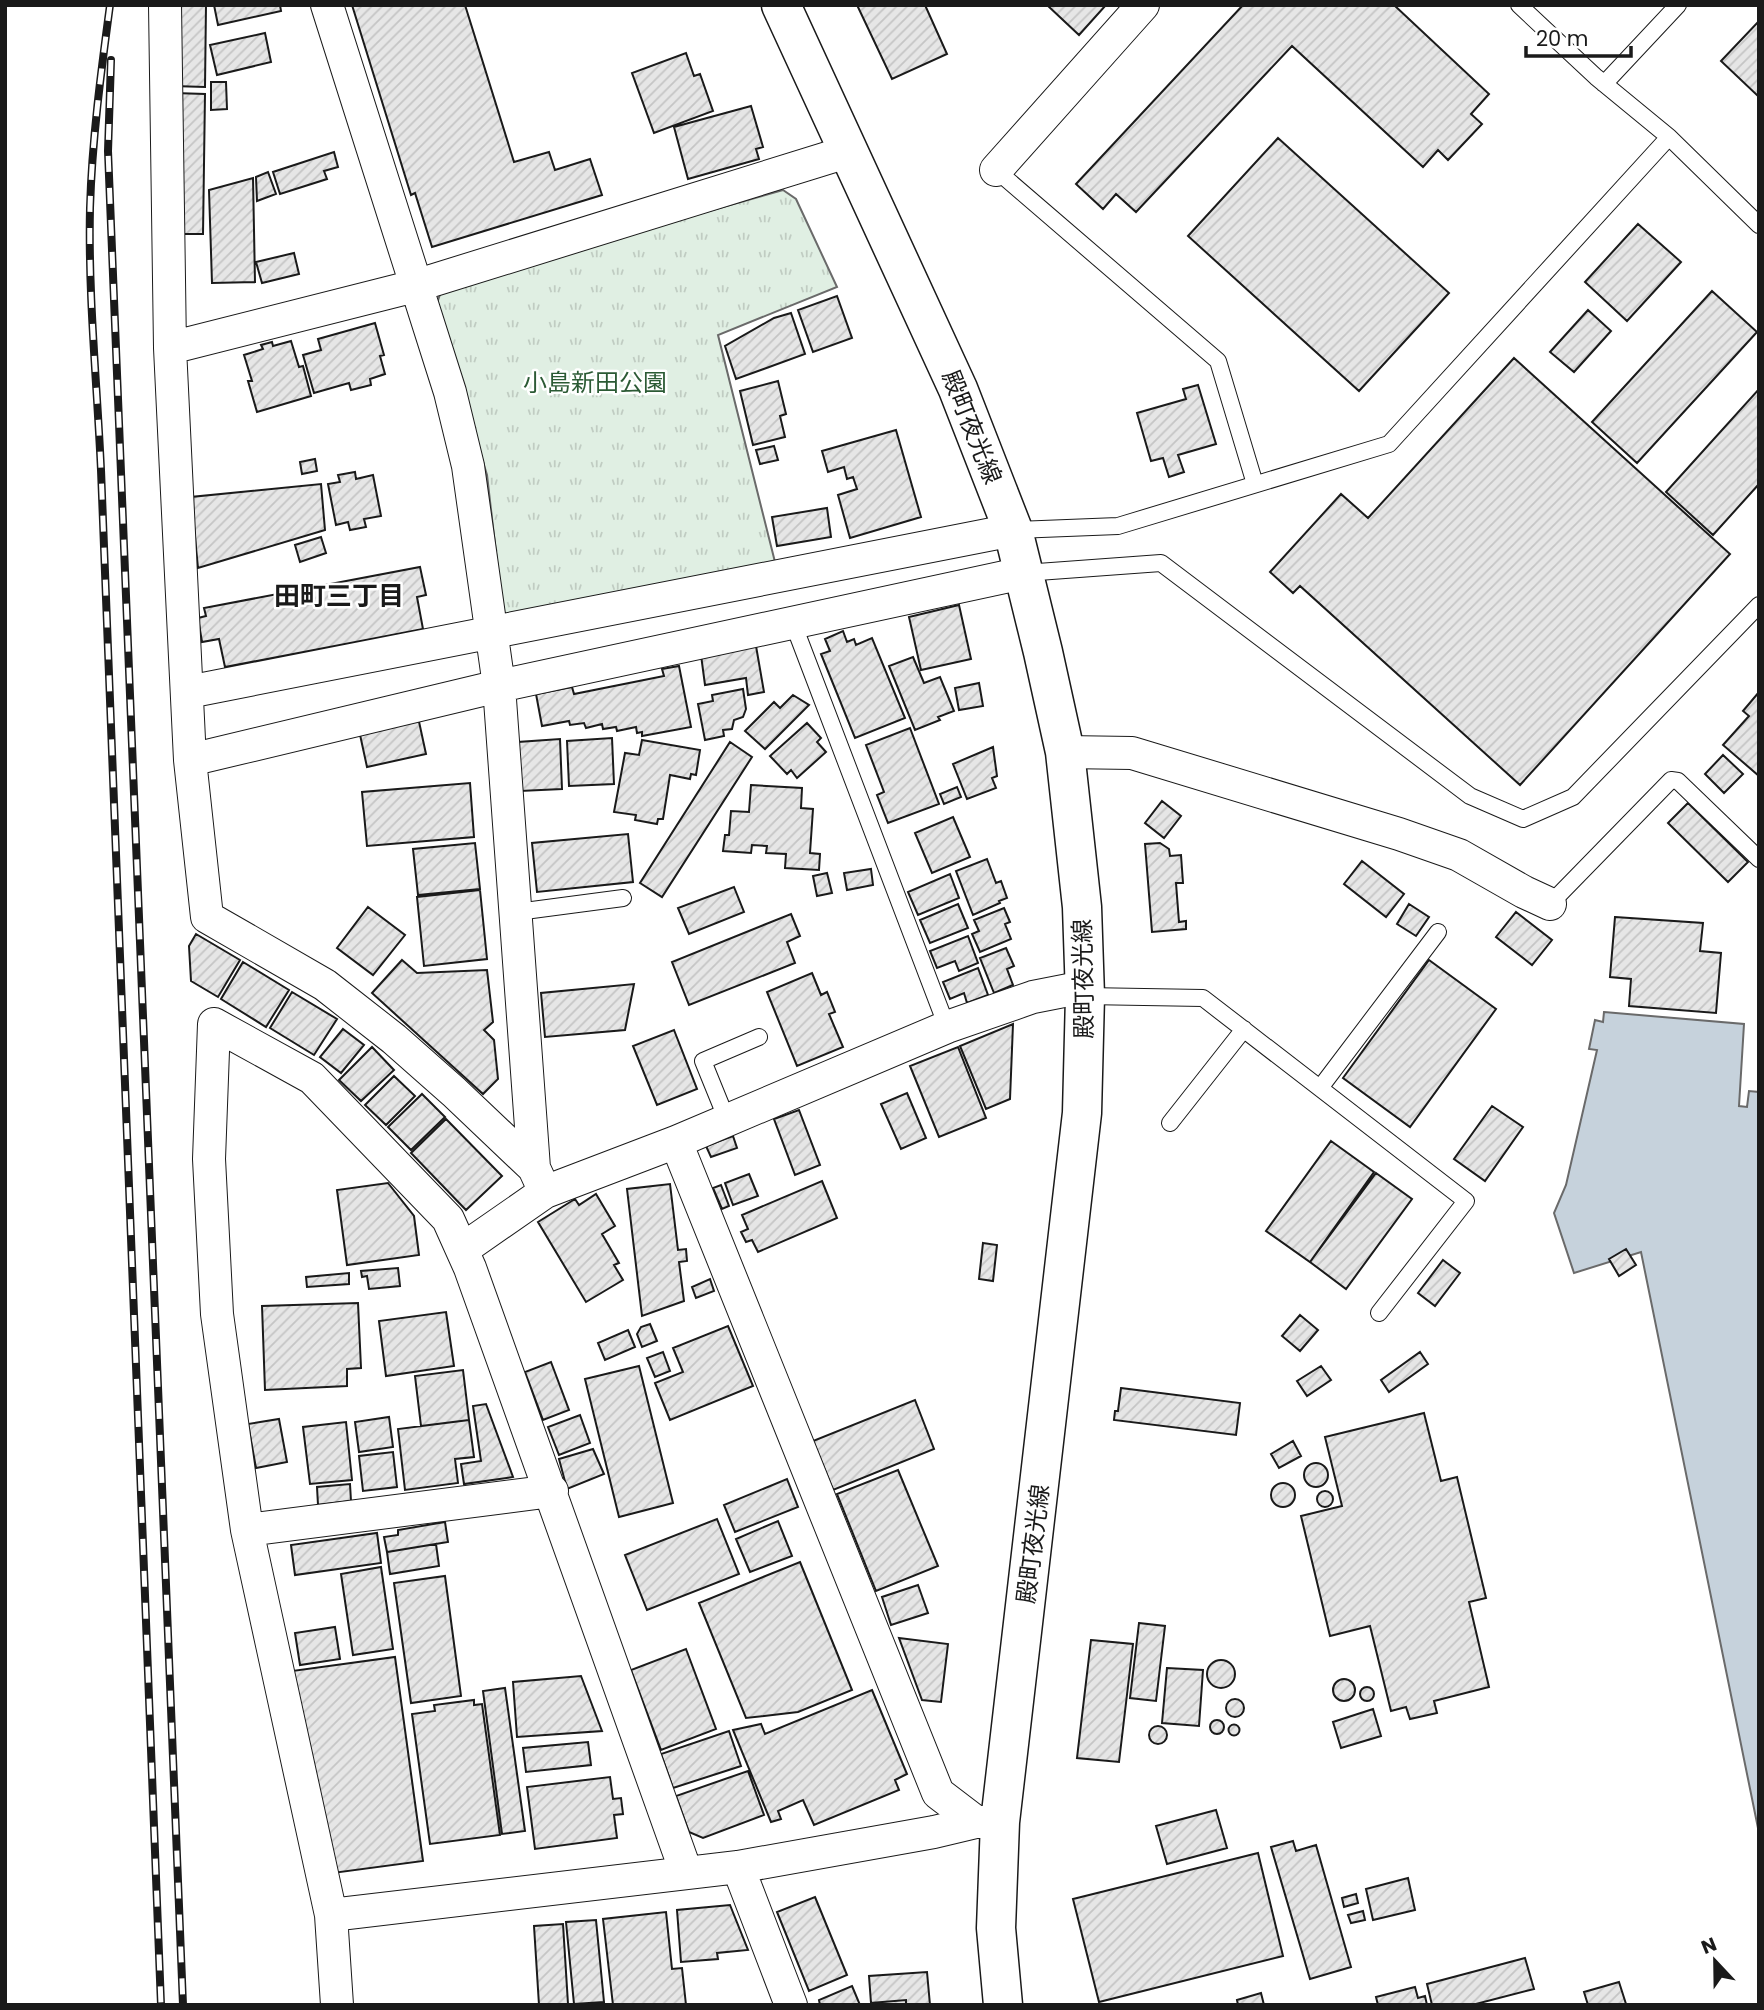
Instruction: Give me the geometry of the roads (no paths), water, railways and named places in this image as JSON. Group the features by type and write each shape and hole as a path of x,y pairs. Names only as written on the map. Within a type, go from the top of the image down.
{"street":[{"path":"166,5 170,348 190,760 206,917 325,985 394,1039 444,1083 540,1180"},
{"path":"327,5 450,392 468,466 499,686 540,1180"},
{"name":"殿町夜光線","path":"781,5 958,389 1013,530 1065,752 1082,907 1085,992 1082,1113 988,1822 1003,2005"},
{"path":"996,170 1143,5"},
{"path":"170,348 415,286 850,151"},
{"path":"188,692 1013,530"},
{"path":"190,760 499,686 1024,573"},
{"path":"1065,752 1132,753 1399,834 1459,855 1550,904"},
{"path":"463,1249 540,1180 676,1142 947,1027 1032,997 1085,992"},
{"path":"337,2005 331,1915 247,1530 218,1314 209,1159 214,1024 312,1078 448,1219 463,1249 552,1491 686,1872"},
{"path":"676,1142 938,1793 988,1822"},
{"path":"247,1530 552,1491"},
{"path":"331,1915 738,1867 988,1822"},
{"path":"738,1867 791,2005"}],"lane":[{"path":"1519,5 1604,84 1669,138 1759,225"},
{"path":"1604,84 1678,5"},
{"path":"1013,530 1118,526 1389,444 1669,138"},
{"path":"996,170 1218,361 1255,484"},
{"path":"1024,573 1161,564 1470,796 1523,819 1573,797 1759,605"},
{"path":"793,623 947,1027"},
{"path":"1550,904 1671,780 1678,781 1759,859"},
{"path":"516,912 623,898"},
{"path":"1320,1088 1438,932"},
{"path":"1085,992 1203,998 1466,1201 1379,1313"},
{"path":"1170,1124 1244,1029"},
{"path":"727,1120 703,1061 759,1037"}],"railway":[{"path":"110,5 93,157 90,273 101,470 161,2005"},
{"path":"111,60 108,151 183,2005"}],"district":[{"name":"田町三丁目","path":"339,596"}],"park label":[{"name":"小島新田公園","path":"595,382"}]}
